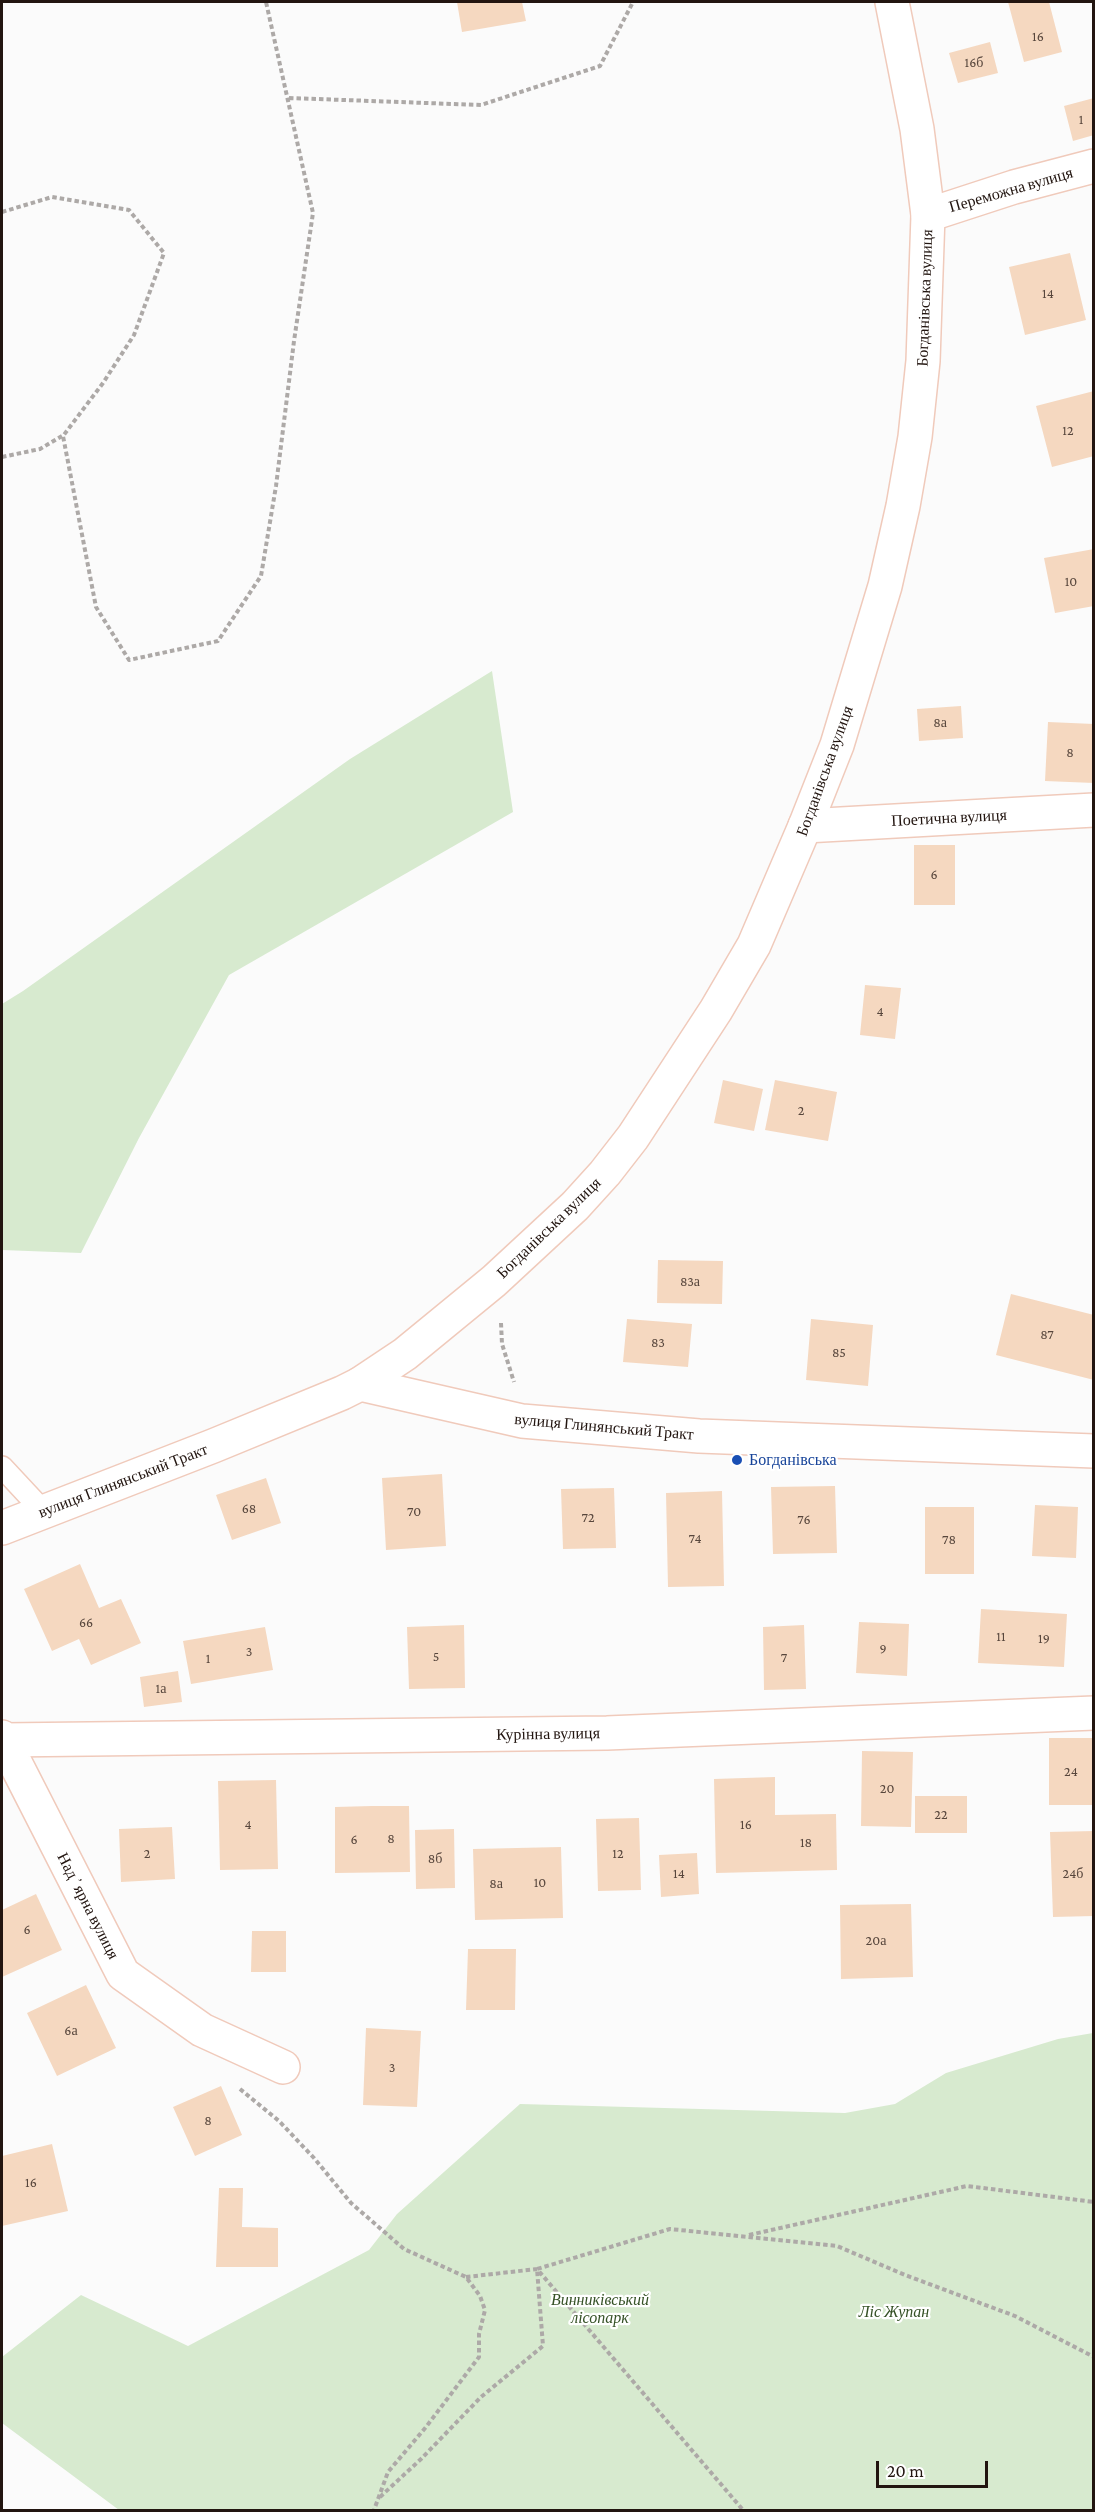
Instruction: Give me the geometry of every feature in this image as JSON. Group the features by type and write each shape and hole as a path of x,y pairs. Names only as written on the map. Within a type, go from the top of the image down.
{"main road":[{"name":"Богданівська вулиця","path":"360,1384 405,1353 494,1281 575,1206 633,1137 674,1076 754,945 837,745 885,586 903,506 915,437 923,361 928,215 918,129 892,2"},
{"name":"Переможна вулиця","path":"928,215 1014,187 1094,166"},
{"name":"Поетична вулиця","path":"805,826 1094,810"},
{"name":"вулиця Глинянський Тракт","path":"2,1528 213,1446 360,1384 533,1422 699,1436 1094,1451"},
{"name":"Курінна вулиця","path":"2,1738 607,1733 1094,1713"},
{"name":"Надʼярна вулиця","path":"2,1738 123,1974 202,2030 284,2067"}],"lane":[{"path":"2,1467 43,1511"}],"path":[{"path":"63,436 96,607 129,660 218,641 261,576 276,486 313,213 266,2"},
{"path":"289,98 481,105 600,66 633,2"},
{"path":"2,212 52,197 129,210 164,253 134,335 63,436 40,449 2,457"},
{"path":"501,1314 502,1344 517,1388"},
{"path":"238,2086 279,2121 314,2158 351,2203 404,2249 466,2277 480,2296 485,2310 479,2334 479,2357 426,2427 388,2472 374,2511"},
{"path":"746,2236 967,2186 1094,2202"},
{"path":"466,2277 537,2268 670,2229 837,2246 905,2275 1015,2316 1094,2357"},
{"path":"380,2497 422,2459 481,2397 543,2346 537,2268"},
{"path":"537,2268 743,2511"}],"green space":[{"path":"492,671 513,812 229,975 139,1138 81,1253 2,1250 2,1004 350,759"},
{"name":"Ліс Жупан","path":"1093,2033 1093,2510 119,2510 2,2423 2,2357 81,2295 188,2346 369,2250 397,2214 520,2104 845,2113 895,2104 946,2073 1058,2039"}],"building":[{"path":"457,2 522,2 526,21 462,32"},
{"path":"1008,2 1049,2 1062,52 1024,62"},
{"path":"990,42 998,73 958,83 949,53"},
{"path":"1094,98 1094,135 1073,141 1064,106"},
{"path":"1070,253 1086,320 1025,335 1009,267"},
{"path":"1094,391 1094,456 1052,467 1036,406"},
{"path":"1094,549 1094,606 1055,613 1044,558"},
{"path":"961,706 963,738 919,741 917,709"},
{"path":"1048,722 1094,724 1094,783 1045,781"},
{"path":"914,845 955,845 955,905 914,905"},
{"path":"865,985 901,988 895,1039 860,1035"},
{"path":"723,1080 763,1089 754,1131 714,1123"},
{"path":"775,1080 837,1092 828,1141 765,1130"},
{"path":"658,1260 723,1261 722,1304 657,1303"},
{"path":"1011,1294 1094,1315 1094,1380 996,1355"},
{"path":"627,1319 692,1324 688,1367 623,1362"},
{"path":"811,1319 873,1325 868,1386 806,1380"},
{"path":"442,1474 446,1546 386,1550 382,1478"},
{"path":"266,1478 281,1523 232,1540 216,1495"},
{"path":"835,1486 837,1553 773,1554 771,1487"},
{"path":"614,1488 616,1548 563,1549 561,1489"},
{"path":"722,1491 724,1586 668,1587 666,1493"},
{"path":"1035,1505 1078,1507 1076,1558 1032,1556"},
{"path":"925,1507 974,1507 974,1574 925,1574"},
{"path":"80,1564 99,1608 121,1599 141,1643 91,1665 79,1639 52,1651 24,1589"},
{"path":"981,1609 1067,1614 1064,1667 978,1663"},
{"path":"859,1622 909,1624 907,1676 856,1673"},
{"path":"464,1625 465,1688 409,1689 407,1627"},
{"path":"804,1625 806,1689 764,1690 763,1627"},
{"path":"265,1627 273,1670 191,1684 183,1641"},
{"path":"178,1671 182,1702 144,1707 140,1677"},
{"path":"1049,1738 1094,1738 1094,1805 1049,1805"},
{"path":"862,1751 913,1752 911,1827 861,1826"},
{"path":"775,1777 775,1815 836,1814 837,1870 716,1873 714,1779"},
{"path":"276,1780 278,1869 220,1870 218,1781"},
{"path":"915,1796 967,1796 967,1833 915,1833"},
{"path":"409,1806 410,1872 335,1873 335,1807"},
{"path":"639,1818 641,1890 598,1891 596,1819"},
{"path":"172,1827 175,1879 121,1882 119,1829"},
{"path":"454,1829 455,1888 416,1889 415,1830"},
{"path":"1094,1831 1094,1916 1053,1917 1050,1832"},
{"path":"561,1847 563,1918 475,1920 473,1849"},
{"path":"697,1853 699,1894 661,1897 659,1855"},
{"path":"36,1894 62,1950 2,1977 2,1910"},
{"path":"911,1904 913,1977 841,1979 840,1905"},
{"path":"252,1931 286,1931 286,1972 251,1972"},
{"path":"468,1949 516,1949 515,2010 466,2010"},
{"path":"86,1985 116,2048 57,2076 27,2013"},
{"path":"366,2028 421,2031 417,2107 363,2105"},
{"path":"221,2086 242,2135 195,2156 173,2107"},
{"path":"52,2144 68,2211 2,2226 2,2156"},
{"path":"219,2188 243,2188 242,2227 278,2228 278,2267 216,2267"}],"place":[{"name":"Богданівська","path":"737,1460"}],"park label":[{"name":"Винниківський лісопарк","path":"600,2309"}]}
